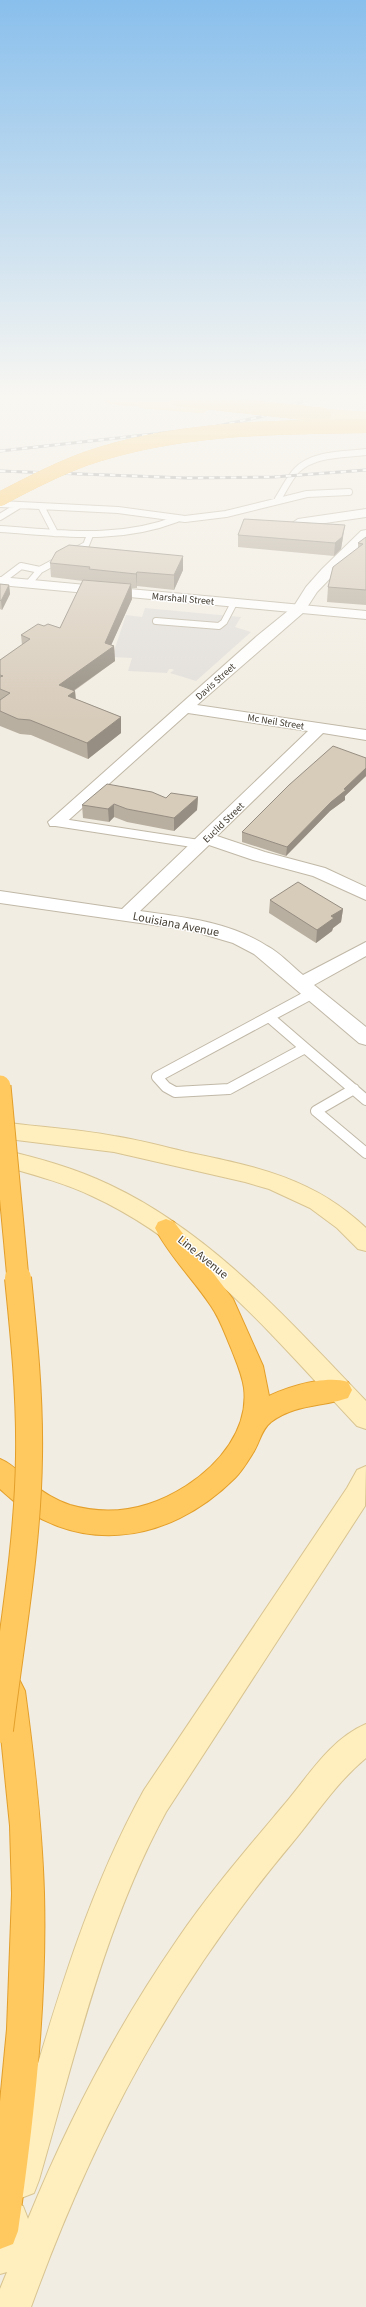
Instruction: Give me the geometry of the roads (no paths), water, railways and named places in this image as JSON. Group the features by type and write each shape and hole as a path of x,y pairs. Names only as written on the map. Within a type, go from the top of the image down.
{"highway":[{"path":"0,1086 29,1395 29,1458 22,1555 0,1730"},
{"path":"0,1471 15,1486 43,1507 71,1518 101,1524 133,1522 163,1513 209,1486 225,1471 243,1448 252,1423 257,1394 252,1370 223,1304 166,1228"},
{"path":"252,1423 267,1410 289,1399 339,1390"},
{"path":"0,1635 14,1718 23,1804 29,1887 29,1955 21,2066 0,2231"}],"main road":[{"path":"0,1130 114,1144 245,1173 278,1183 318,1202 345,1222 366,1242"},
{"name":"Line Avenue","path":"0,1157 54,1171 81,1182 113,1196 166,1228 222,1271 366,1418"},
{"path":"0,2256 36,2125 97,1928 133,1841 155,1801 356,1497 366,1478"},
{"path":"12,2307 56,2195 90,2123 128,2050 188,1952 250,1868 293,1818 333,1767 366,1739"}],"street":[{"path":"298,523 366,513"},
{"name":"Davis Street","path":"56,822 262,639 299,609 311,590 327,572 366,534"},
{"name":"Marshall Street","path":"0,581 366,615"},
{"name":"Mc Neil Street","path":"185,708 366,735"},
{"name":"Euclid Street","path":"126,915 320,728"},
{"path":"202,841 318,872 366,894"},
{"name":"Louisiana Avenue","path":"0,897 195,926 239,939 261,950 366,1038"},
{"path":"307,989 366,948"}],"lane":[{"path":"0,517 17,507"},
{"path":"26,507 119,510 178,519"},
{"path":"0,529 90,535 137,532 162,526 178,519 230,512 250,507"},
{"path":"42,508 55,533"},
{"path":"29,583 40,570 86,545 90,535"},
{"path":"0,581 21,566 40,570"},
{"path":"156,621 219,626 224,622 234,603"},
{"path":"56,822 202,841"},
{"path":"305,1048 229,1090 175,1092 166,1087 157,1077 269,1017 307,989"},
{"path":"269,1017 366,1100"},
{"path":"354,1090 316,1111 366,1153"}]}
